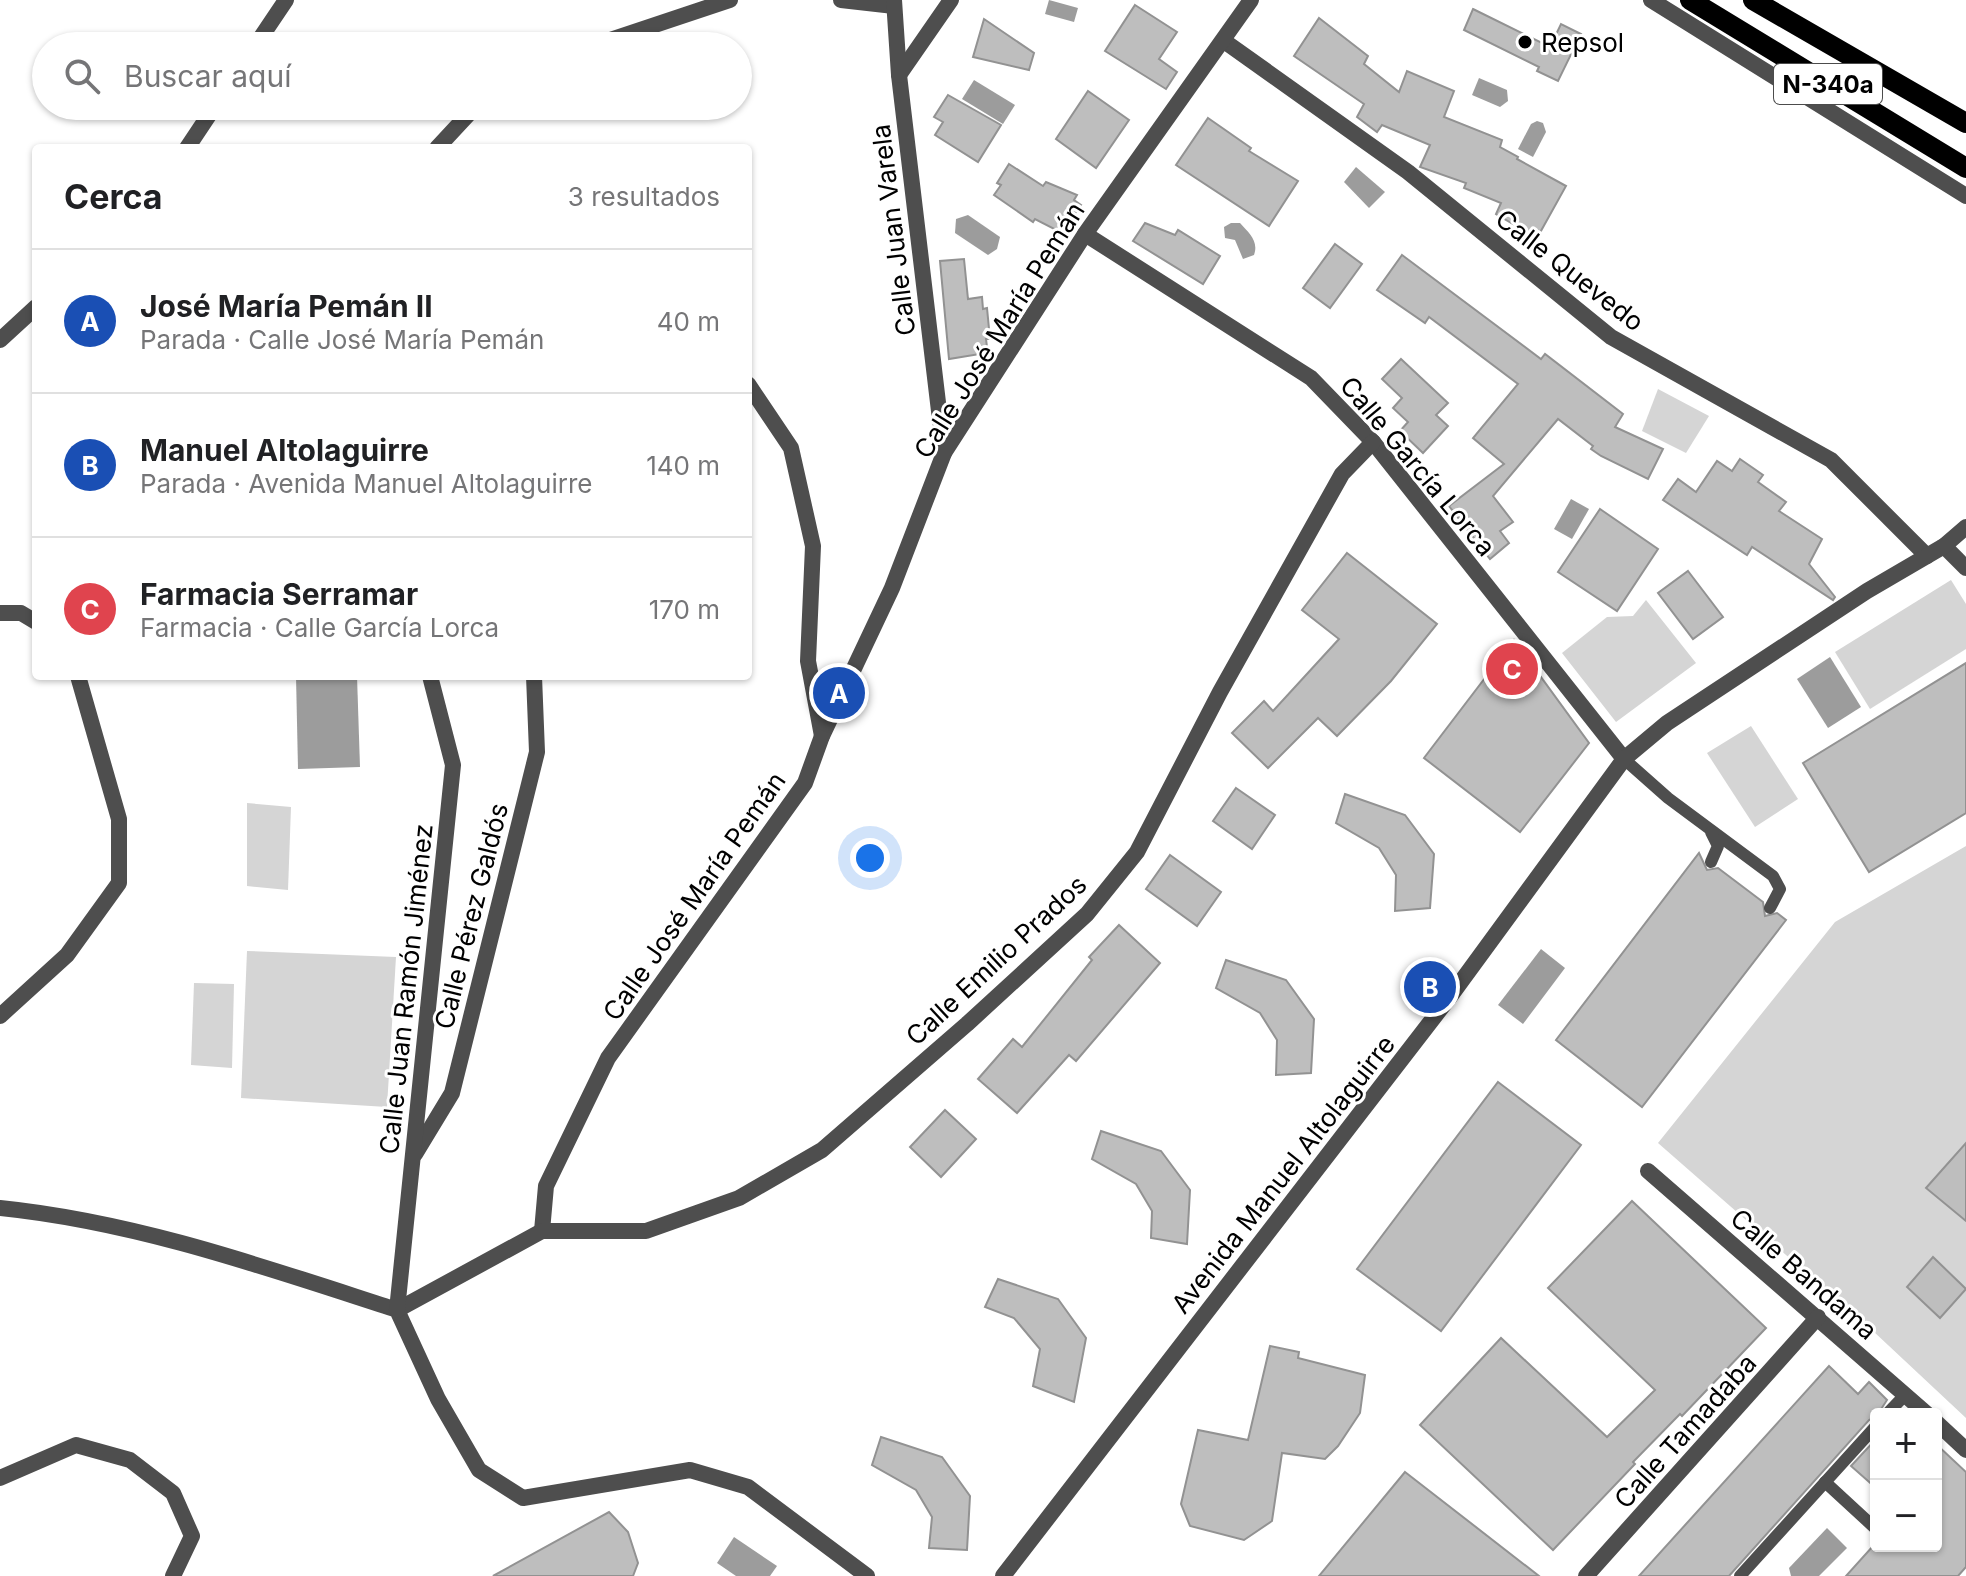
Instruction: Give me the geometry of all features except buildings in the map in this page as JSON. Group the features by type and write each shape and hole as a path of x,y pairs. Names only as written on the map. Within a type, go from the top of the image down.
{"main road":[{"name":"N-340a","path":"1690,0 1966,168"},
{"name":"N-340a","path":"1753,0 1966,123"}],"street":[{"path":"264,32 286,0"},
{"path":"634,32 730,0"},
{"path":"841,0 894,3"},
{"path":"899,75 951,0"},
{"name":"Calle José María Pemán","path":"542,1231 546,1186 608,1058 805,783 822,736 892,588 944,453 1085,234 1251,0"},
{"path":"1653,1 1966,196"},
{"name":"Calle Juan Varela","path":"894,3 899,75 944,453"},
{"name":"Calle Quevedo","path":"1224,41 1408,172 1611,337 1831,460 1927,556"},
{"path":"1756,64 1820,79"},
{"path":"190,144 206,120"},
{"path":"441,144 463,120"},
{"name":"Calle García Lorca","path":"1085,234 1311,378 1373,442 1624,759"},
{"path":"0,340 32,311"},
{"path":"752,390 791,448 813,546 808,661 822,736"},
{"name":"Calle Emilio Prados","path":"542,1231 646,1231 739,1198 822,1150 1087,914 1137,852 1220,692 1342,474 1373,442"},
{"name":"Avenida Manuel Altolaguirre","path":"1003,1576 1452,994 1624,759 1667,723 1867,591 1944,546 1966,527"},
{"path":"1944,546 1966,568"},
{"path":"0,613 21,613 32,620"},
{"path":"0,1016 67,955 119,883 119,819 79,680"},
{"name":"Calle Juan Ramón Jiménez","path":"397,1310 453,765 431,680"},
{"name":"Calle Pérez Galdós","path":"413,1157 452,1093 537,752 534,680"},
{"name":"Calle Bandama","path":"1648,1171 1920,1408"},
{"path":"0,1208 51,1214 152,1235 397,1310 542,1231"},
{"path":"397,1310 438,1399 479,1470 523,1498 690,1470 748,1487 867,1576"},
{"name":"Calle Tamadaba","path":"1586,1576 1818,1317"},
{"path":"1942,1428 1966,1450"},
{"path":"0,1478 76,1445 130,1460 173,1493 192,1536 173,1576"}],"lane":[{"path":"1624,759 1773,876 1780,889 1770,908"},
{"path":"1710,829 1718,846 1711,862"},
{"path":"1893,1408 1905,1395"},
{"path":"1740,1576 1870,1433"},
{"path":"1825,1482 1870,1523"}],"shaded area":[{"path":"1049,0 1078,8 1074,22 1045,14"},
{"path":"1479,78 1507,90 1508,101 1500,107 1472,95"},
{"path":"974,80 1015,105 1003,124 962,99"},
{"path":"1537,121 1543,123 1546,132 1533,157 1518,149 1531,124"},
{"path":"1356,167 1385,192 1369,208 1344,182"},
{"path":"968,215 1000,237 997,249 988,255 955,233 956,219"},
{"path":"1240,223 1250,234 1255,246 1254,255 1243,259 1235,240 1225,238 1224,227"},
{"path":"1658,389 1709,416 1686,453 1642,431"},
{"path":"1571,499 1589,509 1572,539 1554,529"},
{"path":"1951,580 1966,604 1966,649 1870,709 1835,652"},
{"path":"1646,600 1696,663 1616,722 1562,653 1607,617 1633,616"},
{"path":"1830,657 1861,707 1828,728 1797,679"},
{"path":"296,680 357,680 360,767 298,769"},
{"path":"1751,726 1798,799 1755,827 1707,753"},
{"path":"247,803 291,807 288,890 247,886"},
{"path":"1966,846 1966,1418 1873,1331 1658,1143 1835,922"},
{"path":"1541,949 1565,968 1523,1024 1498,1005"},
{"path":"247,951 396,957 387,1107 241,1098"},
{"path":"194,983 234,984 232,1068 191,1065"},
{"path":"1827,1528 1847,1548 1819,1576 1791,1576 1789,1568"},
{"path":"734,1537 777,1566 770,1576 736,1576 717,1563"}],"place":[{"name":"Repsol","path":"1525,42"},
{"name":"Farmacia Serramar","path":"1512,669"},
{"name":"José María Pemán II","path":"839,693"},
{"name":"Manuel Altolaguirre","path":"1430,987"}]}
